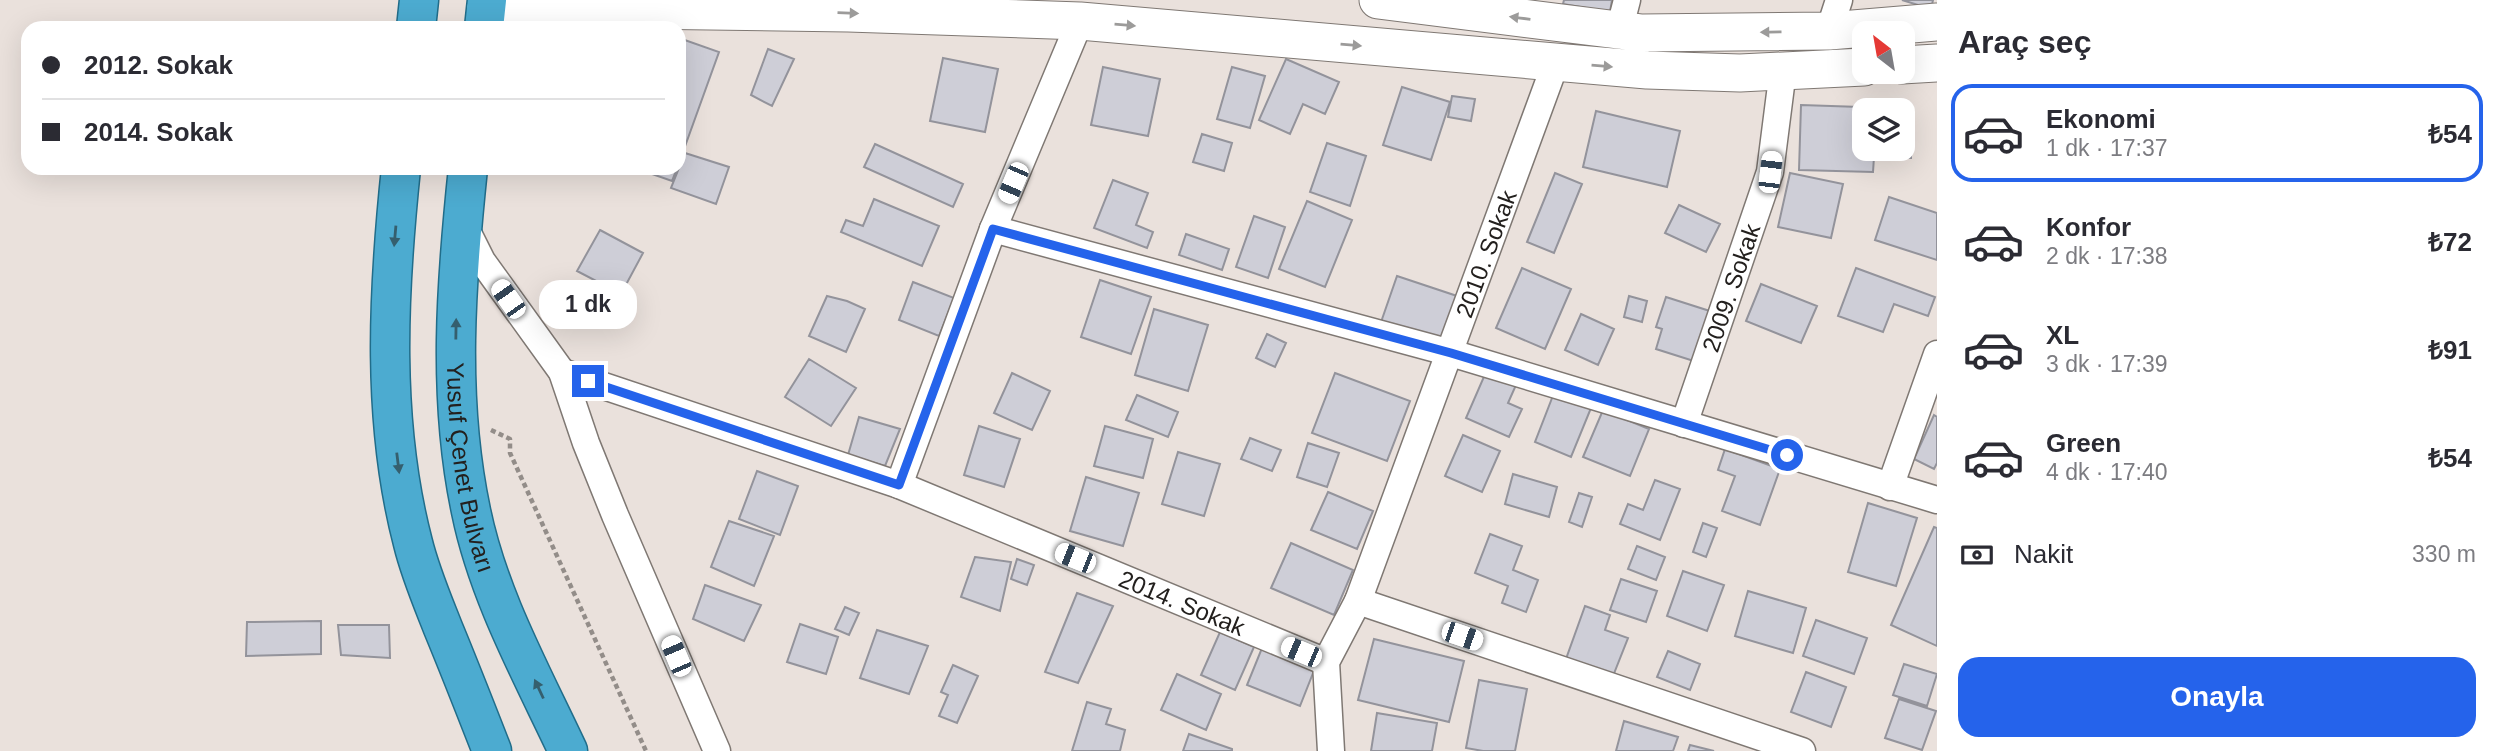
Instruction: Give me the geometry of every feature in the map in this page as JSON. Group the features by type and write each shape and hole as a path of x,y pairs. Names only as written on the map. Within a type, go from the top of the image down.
{"highway":[{"path":"417,21 419,0"},
{"path":"400,175 390,290 390,357 393,421 401,491 413,544 427,586 492,751"},
{"name":"Yusuf Çenet Bulvarı","path":"467,175 456,292 456,358 458,416 471,512 486,566 509,625 568,751"}],"main road":[{"path":"1378,0 1623,16 1642,33 1834,16 1937,22"},
{"path":"486,12 848,13 1080,21 1647,70 1740,73 1852,67"},
{"path":"1915,64 1937,63"}],"street":[{"path":"899,485 993,229 1080,21"},
{"name":"2010. Sokak","path":"1326,662 1358,601 1556,62"},
{"name":"2009. Sokak","path":"1684,424 1770,172 1783,70"},
{"path":"462,222 482,261 562,372 610,503 717,751"},
{"path":"993,229 1451,353 1937,500"},
{"path":"1890,487 1937,354"},
{"name":"2014. Sokak","path":"562,372 899,485 1326,662"},
{"path":"1358,601 1802,751"},
{"path":"1326,662 1331,751"}],"path":[{"path":"458,416 510,439 510,453 646,751"}],"building":[{"path":"1564,0 1612,0 1610,12 1563,4"},
{"path":"1902,0 1933,0 1931,9"},
{"path":"686,40 719,52 686,144"},
{"path":"768,49 794,59 772,106 751,95"},
{"path":"943,58 998,69 985,132 930,121"},
{"path":"1286,59 1339,82 1325,114 1303,104 1290,134 1259,120"},
{"path":"1103,67 1160,79 1148,136 1091,125"},
{"path":"1232,67 1265,76 1250,128 1217,119"},
{"path":"1402,87 1450,102 1431,160 1383,145"},
{"path":"1452,96 1475,99 1471,121 1448,117"},
{"path":"1801,105 1852,107 1852,161 1874,161 1873,172 1799,170"},
{"path":"1596,111 1680,131 1667,187 1583,167"},
{"path":"1202,134 1232,143 1224,171 1193,162"},
{"path":"1327,143 1366,156 1350,206 1310,192"},
{"path":"875,144 963,184 953,207 864,167"},
{"path":"686,153 729,167 716,204 671,188 676,175 686,175"},
{"path":"1555,173 1582,184 1554,253 1527,242"},
{"path":"1790,173 1843,184 1831,238 1778,227"},
{"path":"655,175 674,175 672,181"},
{"path":"1113,180 1148,193 1136,225 1153,232 1147,248 1094,228"},
{"path":"1889,197 1937,213 1937,260 1875,240"},
{"path":"874,199 939,226 922,266 841,232 846,220 863,226"},
{"path":"1307,201 1352,220 1325,287 1279,269"},
{"path":"1679,205 1720,224 1706,252 1665,233"},
{"path":"1254,216 1285,227 1268,278 1236,267"},
{"path":"600,230 643,253 621,294 577,271"},
{"path":"1186,234 1229,249 1222,270 1179,255"},
{"path":"1522,268 1571,289 1545,349 1496,328"},
{"path":"1856,268 1935,297 1928,316 1894,304 1883,332 1838,316"},
{"path":"1397,276 1460,297 1444,346 1380,325"},
{"path":"1100,280 1151,297 1131,354 1081,337"},
{"path":"913,282 954,298 939,336 899,320"},
{"path":"1761,284 1817,306 1801,343 1746,321"},
{"path":"827,296 865,309 846,352 809,336"},
{"path":"1629,296 1647,301 1642,322 1624,317"},
{"path":"1666,297 1716,313 1700,363 1656,349 1662,329 1656,327"},
{"path":"1154,309 1208,325 1188,391 1135,375"},
{"path":"1581,314 1614,329 1598,365 1565,350"},
{"path":"1267,334 1286,343 1275,367 1256,358"},
{"path":"809,359 856,388 831,426 785,397"},
{"path":"1486,372 1516,385 1508,403 1522,409 1509,437 1466,418"},
{"path":"1012,373 1050,391 1032,430 994,413"},
{"path":"1335,373 1410,401 1387,461 1312,433"},
{"path":"1554,393 1591,408 1571,457 1535,442"},
{"path":"1137,395 1178,412 1168,437 1126,420"},
{"path":"1603,410 1649,429 1630,476 1583,457"},
{"path":"1934,415 1937,417 1937,463 1934,469 1914,459"},
{"path":"859,417 900,429 885,466 848,455"},
{"path":"979,426 1020,439 1004,487 964,475"},
{"path":"1105,426 1153,439 1143,478 1094,466"},
{"path":"1463,435 1500,451 1482,492 1445,476"},
{"path":"1250,438 1281,450 1272,471 1241,459"},
{"path":"1308,443 1339,453 1327,487 1297,477"},
{"path":"1725,449 1780,469 1760,525 1722,511 1735,476 1718,470"},
{"path":"1178,452 1220,464 1204,516 1162,504"},
{"path":"757,471 798,486 780,535 739,519"},
{"path":"1513,474 1557,487 1549,517 1505,504"},
{"path":"1086,477 1139,493 1123,546 1070,531"},
{"path":"1655,480 1680,489 1660,540 1620,524 1628,504 1643,510"},
{"path":"1328,492 1373,511 1357,549 1311,530"},
{"path":"1579,493 1592,497 1582,527 1569,522"},
{"path":"1868,503 1917,518 1896,586 1848,572"},
{"path":"729,521 774,536 754,586 711,567"},
{"path":"1703,523 1717,528 1706,557 1693,552"},
{"path":"1934,527 1937,528 1937,646 1891,625"},
{"path":"1490,534 1522,546 1513,570 1538,580 1526,612 1502,603 1508,586 1475,573"},
{"path":"1291,543 1353,570 1334,615 1271,588"},
{"path":"1637,546 1665,557 1656,580 1628,569"},
{"path":"975,557 1011,562 1000,611 961,597"},
{"path":"1017,559 1034,565 1027,585 1011,579"},
{"path":"1683,571 1724,585 1707,631 1667,616"},
{"path":"1621,579 1657,591 1646,622 1610,610"},
{"path":"705,585 761,605 744,641 693,619"},
{"path":"1748,591 1806,608 1793,653 1735,636"},
{"path":"1077,593 1113,606 1078,683 1045,672"},
{"path":"1585,606 1610,615 1605,630 1628,638 1613,676 1566,659"},
{"path":"845,607 859,613 849,635 835,629"},
{"path":"1816,620 1867,638 1854,674 1803,656"},
{"path":"321,621 321,654 246,656 247,622"},
{"path":"800,624 838,637 826,674 787,662"},
{"path":"338,625 389,625 390,658 341,655"},
{"path":"877,630 928,646 909,694 860,678"},
{"path":"1220,632 1254,647 1235,690 1201,675"},
{"path":"1374,639 1464,661 1449,722 1358,700"},
{"path":"1262,648 1315,668 1300,706 1247,685"},
{"path":"1668,651 1700,664 1690,690 1657,677"},
{"path":"1904,664 1937,674 1927,706 1893,695"},
{"path":"953,665 978,676 957,723 939,716 948,695 941,692"},
{"path":"1806,672 1846,687 1831,727 1791,712"},
{"path":"1177,674 1221,694 1206,730 1161,710"},
{"path":"1479,680 1527,689 1515,751 1466,748"},
{"path":"1899,699 1936,711 1922,750 1885,738"},
{"path":"1087,702 1111,709 1106,724 1125,730 1120,751 1072,751"},
{"path":"1377,713 1437,723 1432,751 1371,751"},
{"path":"1624,721 1678,737 1673,751 1616,751"},
{"path":"1189,734 1232,749 1232,751 1183,751"},
{"path":"1690,745 1714,751 1688,751"}],"route":[{"path":"588,381 899,485 993,229 1451,353 1787,455"}]}
